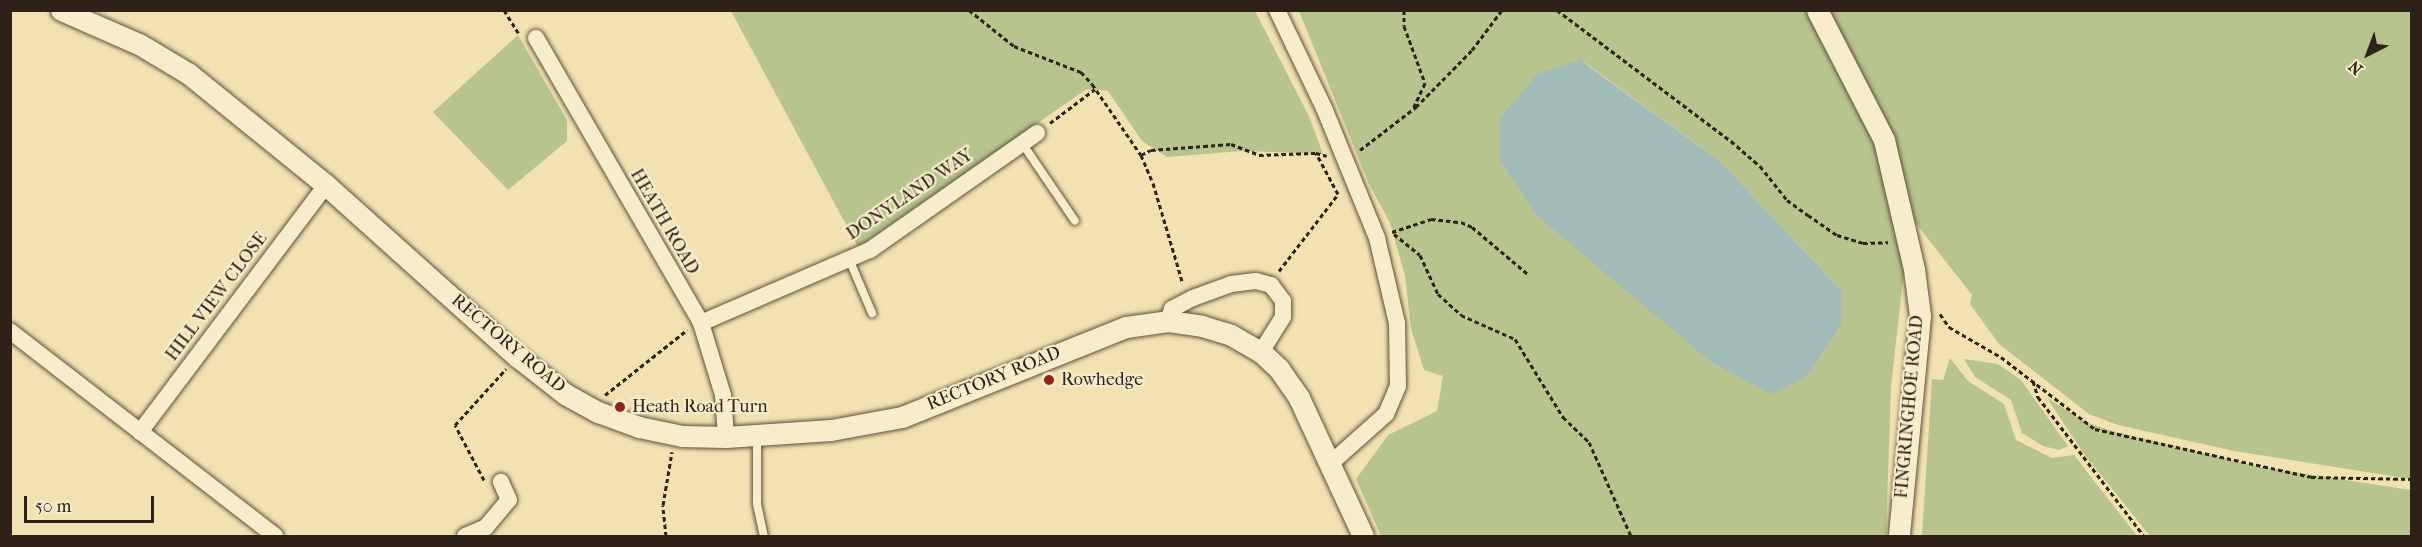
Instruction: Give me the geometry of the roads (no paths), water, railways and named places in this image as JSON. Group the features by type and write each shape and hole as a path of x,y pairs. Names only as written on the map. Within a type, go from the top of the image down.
{"street":[{"name":"RECTORY ROAD","path":"61,10 139,44 189,74 326,185 518,357 565,394 639,427 676,434 757,436 831,430 902,417 1126,327 1168,321 1231,335 1261,352 1299,398 1331,463 1363,537"},
{"path":"1277,10 1377,238 1397,323 1398,386 1386,414 1331,463"},
{"name":"FINGRINGHOE ROAD","path":"1817,10 1884,140 1908,239 1920,316 1899,537"},
{"name":"HEATH ROAD","path":"537,38 700,322 723,395 726,437"},
{"name":"DONYLAND WAY","path":"700,322 870,250 1037,133"},
{"name":"HILL VIEW CLOSE","path":"140,432 326,185"},
{"path":"1168,321 1172,309 1188,300 1231,284 1256,281 1268,284 1278,290 1283,301 1283,317 1261,352"},
{"path":"10,331 275,537"},
{"path":"465,537 486,527 517,502 501,482"}],"lane":[{"path":"1022,143 1075,221"},
{"path":"849,259 872,314"},
{"path":"757,436 757,504 764,537"}],"water":[{"path":"1580,60 1721,162 1841,290 1841,325 1806,377 1771,394 1711,362 1536,215 1500,161 1500,118 1537,74"}],"place":[{"name":"Rowhedge","path":"1049,380"},
{"name":"Heath Road Turn","path":"620,407"}]}
